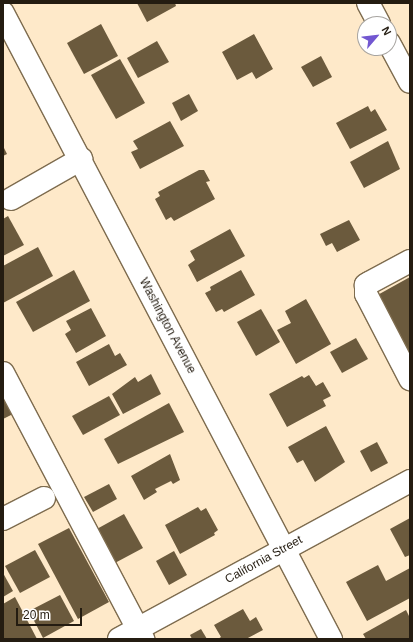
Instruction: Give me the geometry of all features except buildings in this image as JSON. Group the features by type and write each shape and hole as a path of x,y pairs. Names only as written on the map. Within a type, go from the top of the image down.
{"street":[{"path":"368,3 375,16"},
{"name":"Washington Avenue","path":"3,13 81,159 331,639"},
{"path":"396,56 410,82"},
{"path":"10,199 81,159"},
{"path":"410,261 366,285 366,294 410,379"},
{"path":"3,373 133,636"},
{"name":"California Street","path":"133,636 284,549 410,481"},
{"path":"3,519 44,498"}]}
